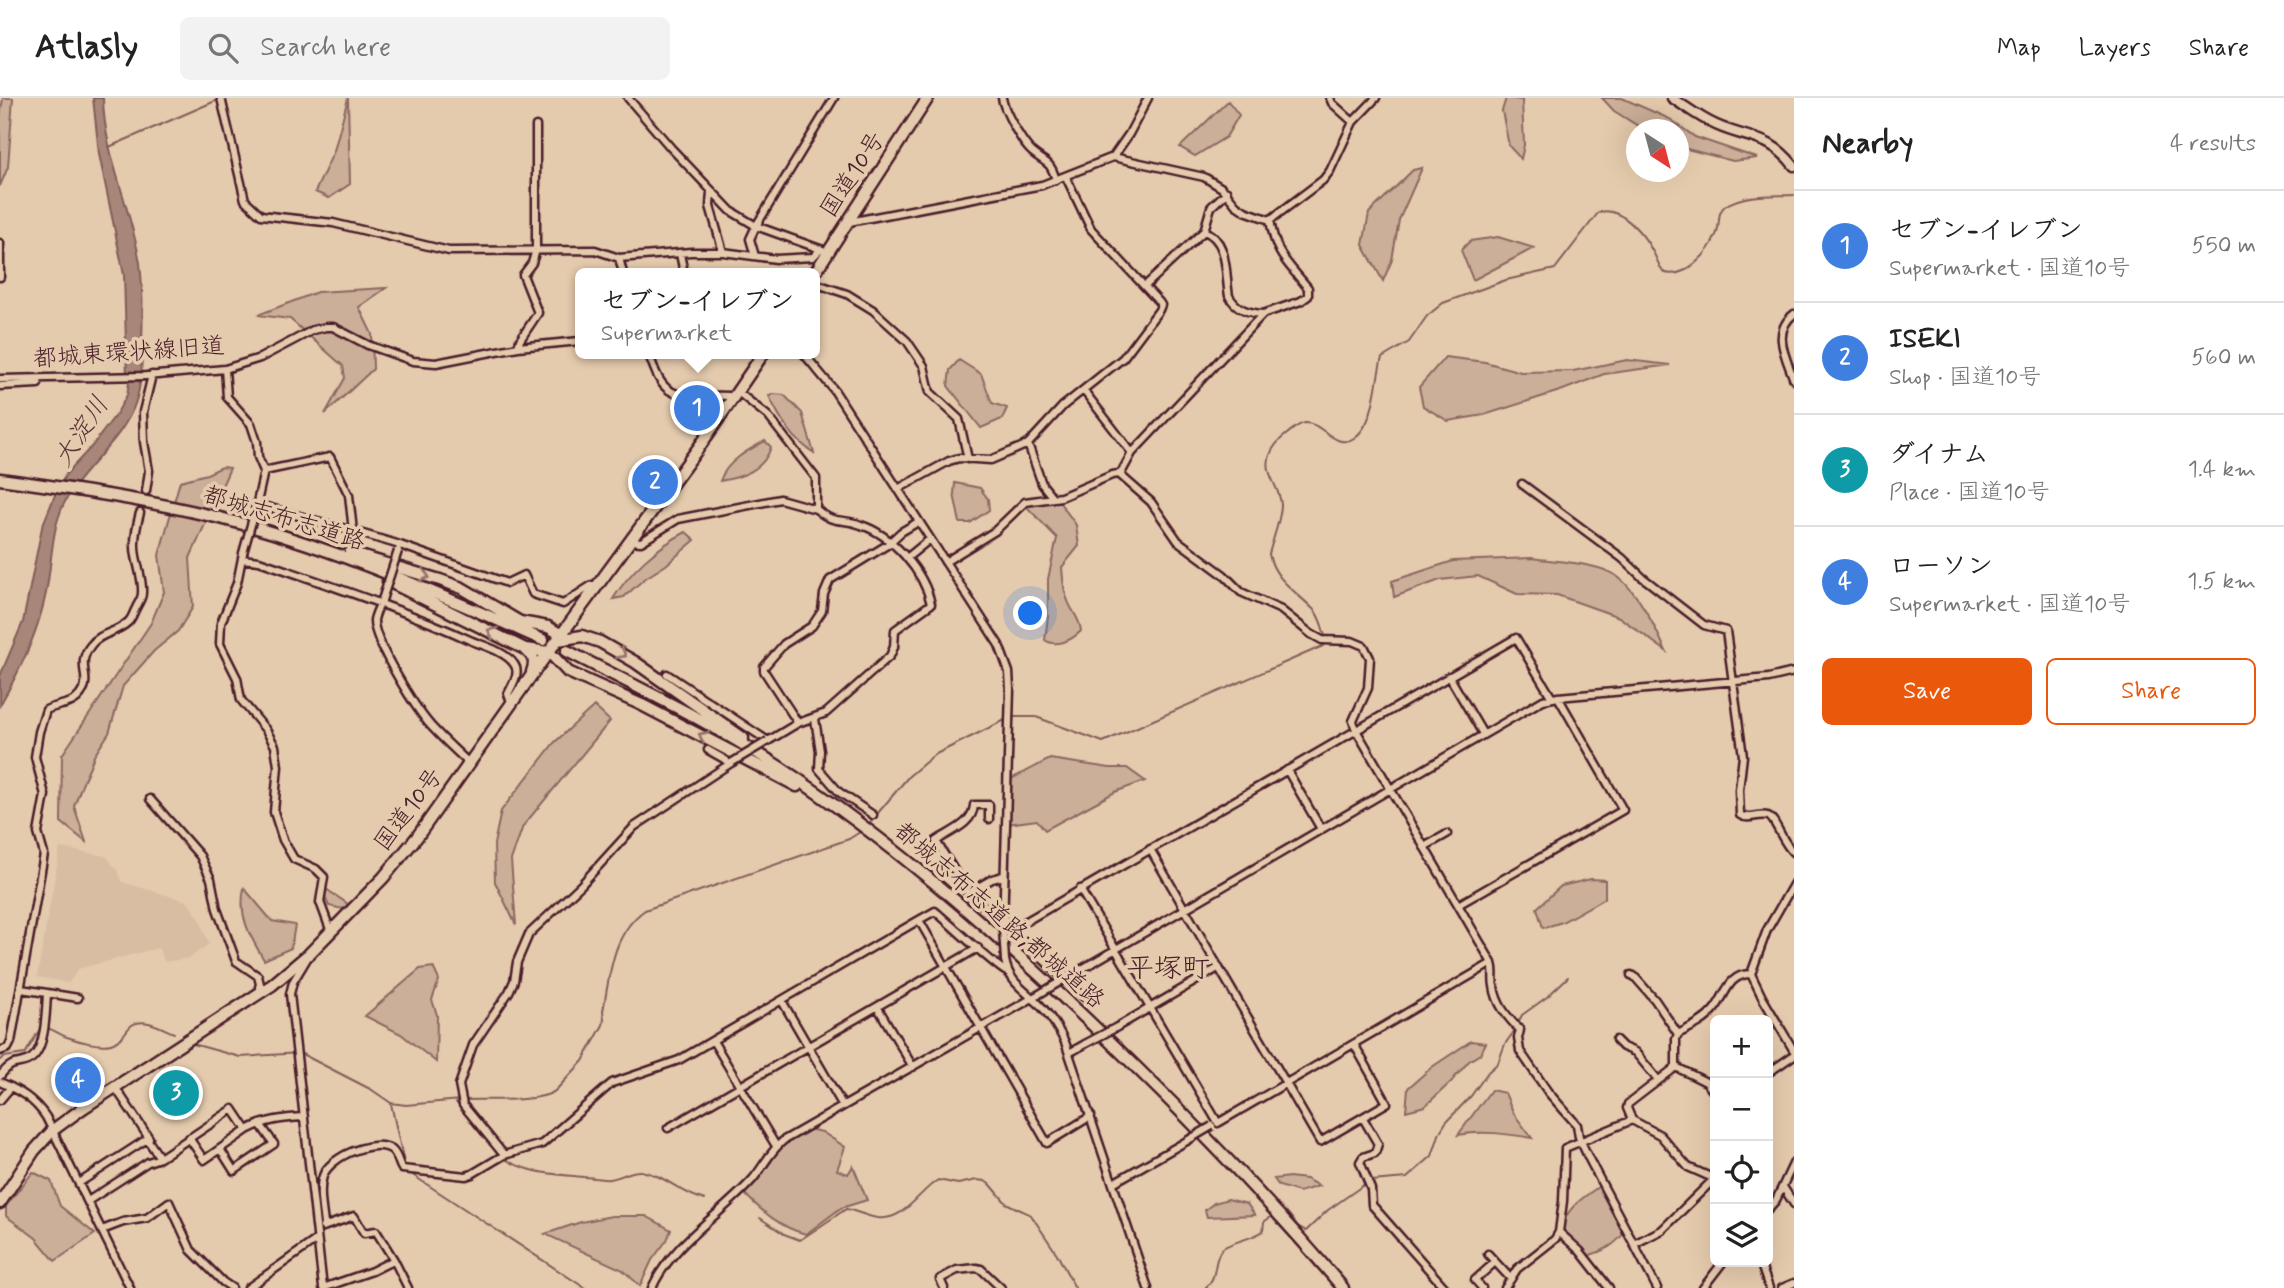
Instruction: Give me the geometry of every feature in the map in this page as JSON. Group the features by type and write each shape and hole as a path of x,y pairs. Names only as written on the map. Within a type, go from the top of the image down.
{"highway":[{"name":"国道10号","path":"817,268 824,251 849,222 928,98"},
{"name":"国道10号","path":"0,1203 28,1159 53,1130 262,992 310,953 402,857 760,359"},
{"name":"都城志布志道路","path":"0,479 219,517 376,569 543,640"},
{"path":"265,531 331,547 440,580 461,588 520,622 548,627 560,637 587,637"},
{"path":"265,531 365,570 445,607 525,649 534,658 531,676"},
{"path":"581,609 576,621 577,627 587,637 635,662 822,796"},
{"path":"538,626 572,621"},
{"path":"525,649 549,652 568,672"},
{"name":"都城志布志道路;都城道路","path":"567,651 729,736 822,796 875,835 992,932 1174,1103 1268,1202 1343,1288"},
{"path":"531,676 551,666 568,672 654,711 853,818"}],"main road":[{"path":"1672,98 1717,126 1759,138 1775,146 1794,166"}],"street":[{"path":"628,98 731,211 756,226 824,251"},
{"path":"755,256 750,239 756,226 834,98"},
{"path":"1002,98 1029,148 1050,164 1056,180"},
{"path":"849,222 1066,177 1113,157 1148,98"},
{"path":"1330,98 1353,122"},
{"path":"1270,220 1323,180 1353,122 1376,98"},
{"path":"221,99 245,200 261,215 333,223 449,251 595,250 619,258 723,252 776,259 813,257 824,251"},
{"path":"518,347 538,313 523,275 532,263 536,250 536,125"},
{"path":"1113,157 1194,173 1214,182 1245,211 1270,220"},
{"path":"898,489 941,464 959,458 991,460 1028,444 1063,406 1123,358 1159,310 1161,305 1091,229 1066,177"},
{"path":"710,191 710,205 723,252"},
{"path":"1145,286 1204,231 1211,207 1227,192"},
{"path":"1120,475 1132,453 1263,314 1305,300 1308,288 1281,257 1273,241 1270,220"},
{"path":"1204,231 1212,234 1222,249 1232,301 1244,310 1263,314"},
{"path":"0,243 0,277"},
{"path":"680,254 683,268"},
{"path":"619,258 622,268"},
{"path":"820,286 847,294 873,310 907,341 924,366 930,392 959,419 968,459"},
{"path":"1794,314 1786,320 1780,338 1794,380"},
{"name":"都城東環状線旧道","path":"0,379 149,376 225,369 260,358 313,330 326,327 334,327 368,345 423,363 436,363 518,347 575,341"},
{"path":"651,359 659,381 672,394 688,397 736,395 768,416 816,478 816,509"},
{"path":"808,359 834,390 1002,651 1009,673 1003,876 1007,972 1015,984 1034,997 1056,1026 1069,1054 1147,1288"},
{"path":"225,369 226,397 246,417 254,431 258,457 264,471 237,583 221,623 220,644 237,678 241,701 266,730 275,746 278,766 275,819 294,859 316,869 324,877 320,902 331,932"},
{"path":"146,491 149,471 143,412 149,376"},
{"path":"0,386 38,384 39,380"},
{"path":"1084,391 1132,453"},
{"path":"1028,444 1040,480 1053,498"},
{"path":"264,471 330,457 349,495 353,531"},
{"path":"945,562 995,531 1025,502 1061,497 1112,475 1120,475 1151,502 1185,547 1224,575 1241,592 1281,610 1311,634 1326,640 1360,644 1369,655 1367,695 1353,721 1356,730 1492,963 1495,971 1494,985 1500,1004 1520,1030 1520,1051 1548,1092 1577,1125 1581,1141 1656,1288"},
{"path":"1522,484 1622,558 1704,625 1726,631 1743,756 1739,789 1740,815 1745,818 1768,816 1794,853"},
{"path":"501,1157 463,1105 459,1093 468,1056 478,1036 509,992 517,962 533,928 551,915 634,827 731,763 798,723 826,713 843,700 886,659 894,647 895,630 931,604 908,557 890,542 860,524 827,519 816,509 780,499 678,519 641,542 630,541"},
{"path":"256,506 353,531 507,583 524,575 533,594 563,604 592,585 599,585"},
{"path":"0,1051 8,1048 12,1042 44,854 38,833 45,799 36,757 39,732 46,710 74,702 85,687 82,664 90,646 101,636 130,621 141,599 141,572 135,552 135,529 140,513"},
{"path":"798,723 764,667 785,644 812,626 822,611 824,594 830,580 861,563 918,522"},
{"path":"908,557 930,539"},
{"path":"399,548 374,618 375,627 386,654 430,725 470,764"},
{"path":"243,556 381,601 509,659 517,669 508,694 512,704"},
{"path":"1007,926 1080,889 1518,638 1623,810 1458,905"},
{"path":"652,1288 665,1264 746,1186 776,1146 1534,704 1555,697 1733,682 1785,676 1794,672"},
{"path":"667,674 768,741"},
{"path":"1449,676 1483,734"},
{"path":"815,719 820,751 819,769 839,792 873,816"},
{"path":"708,750 731,763"},
{"path":"1287,770 1321,829"},
{"path":"150,799 200,856 211,879 236,961 258,976 262,992"},
{"path":"989,820 989,805 974,805 974,815 936,841 968,893 1084,997"},
{"path":"1424,847 1447,834"},
{"path":"1150,849 1320,1142 1387,1103 1354,1044"},
{"path":"968,893 992,879 1003,876"},
{"path":"1773,1069 1794,1053 1751,974 1767,930 1794,884"},
{"path":"1080,889 1215,1124"},
{"path":"248,1288 316,1239 324,1226 323,1174 350,1153 371,1144 381,1144 396,1154 405,1169 466,1176 501,1157 542,1144 619,1079 671,1063 713,1041 935,911 999,969 1007,972"},
{"path":"919,920 1047,1143 1091,1116"},
{"path":"667,1128 978,948"},
{"path":"310,953 293,982 290,994 323,1288 394,1261"},
{"path":"1113,1183 1492,963"},
{"path":"1069,1054 1218,968"},
{"path":"1676,1067 1678,1034 1714,1011 1729,983 1745,974 1751,974"},
{"path":"1630,975 1634,976 1655,1000 1678,1034"},
{"path":"20,989 78,998"},
{"path":"0,1076 9,1065 32,1058 36,1054 45,1023 47,993"},
{"path":"782,1001 843,1105"},
{"path":"878,1008 912,1067"},
{"path":"1616,1040 1623,1047 1635,1052 1658,1080"},
{"path":"713,1041 776,1146"},
{"path":"1676,1067 1628,1104 1627,1108 1632,1121 1660,1135 1688,1167 1710,1177"},
{"path":"1676,1067 1706,1082 1710,1087"},
{"path":"0,1082 34,1101 53,1130 130,1288"},
{"path":"0,1100 11,1087"},
{"path":"115,1087 160,1158"},
{"path":"88,1201 148,1162 160,1158 233,1109 247,1130"},
{"path":"189,1138 204,1160 260,1124 304,1117"},
{"path":"1363,1118 1378,1144 1375,1153 1363,1157 1360,1161 1371,1189 1372,1205 1446,1288"},
{"path":"1505,1288 1517,1269 1555,1239 1559,1232 1565,1148 1632,1121"},
{"path":"220,1149 234,1171 274,1144 260,1124"},
{"path":"79,1183 147,1139"},
{"path":"1772,1204 1794,1162"},
{"path":"1634,1244 1662,1230 1710,1184"},
{"path":"1783,1188 1794,1204"},
{"path":"102,1230 123,1222 147,1218 169,1202 191,1250 232,1288"},
{"path":"324,1226 354,1216 364,1233 376,1231 408,1288"},
{"path":"1559,1232 1580,1251 1609,1288"},
{"path":"1488,1254 1511,1279"},
{"path":"1482,1288 1475,1280 1495,1262"},
{"path":"1703,1288 1719,1267"},
{"path":"1761,1267 1769,1288"},
{"path":"944,1288 940,1279 949,1272 976,1268 981,1269 998,1286"},
{"path":"1782,1288 1794,1283"},
{"path":"985,1288 998,1286"}],"shaded area":[{"path":"3,98 13,98 8,167 0,186 0,117"},
{"path":"93,98 103,98 108,140 140,263 143,313 139,387 129,417 64,503 56,528 46,593 38,622 22,664 0,705 0,676 23,622 42,527 66,474 117,413 127,395 129,383 124,275 99,154"},
{"path":"348,98 350,184 329,198 315,192 334,151"},
{"path":"1506,98 1522,100 1524,145 1521,159 1509,146 1502,111"},
{"path":"1602,98 1622,98 1670,119 1627,119 1614,111"},
{"path":"1228,101 1239,115 1226,137 1195,156 1180,147"},
{"path":"1689,133 1757,158 1733,161 1689,150"},
{"path":"1422,168 1399,220 1392,260 1383,281 1363,245 1369,213 1413,170"},
{"path":"1498,237 1534,248 1473,280 1461,250 1470,241"},
{"path":"386,288 359,307 372,334 373,369 325,414 345,378 343,366 290,319 258,315 317,292"},
{"path":"1445,357 1485,362 1521,372 1573,371 1627,360 1670,365 1604,374 1484,415 1448,421 1423,406 1419,387"},
{"path":"959,360 981,374 992,403 1007,408 1002,419 981,428 948,386 950,370"},
{"path":"784,395 802,413 814,453 793,435 782,420 769,396"},
{"path":"765,441 771,447 758,467 744,475 720,481 732,462"},
{"path":"222,467 230,468 190,558 193,607 178,631 154,651 123,686 109,733 94,756 74,806 86,842 61,822 62,755 151,623 164,592 159,555 180,481"},
{"path":"955,483 980,488 988,499 989,510 970,523 960,523 954,494"},
{"path":"1058,500 1076,525 1079,546 1062,567 1065,593 1081,631 1069,640 1054,643 1045,640 1048,579 1057,538 1025,505"},
{"path":"686,532 695,540 624,597 613,599 645,561"},
{"path":"1532,558 1588,565 1618,577 1640,601 1666,651 1619,617 1557,595 1517,594 1478,576 1440,580 1394,597 1392,581 1453,561"},
{"path":"594,706 610,721 523,826 511,860 516,925 495,882 494,844 501,811 554,743"},
{"path":"1050,759 1127,768 1145,781 1115,792 1045,830 1037,820 1007,824 1009,780"},
{"path":"60,848 106,856 122,882 187,901 199,918 209,944 190,958 165,962 158,948 78,969 69,983 37,977"},
{"path":"1591,879 1605,880 1605,898 1562,922 1543,928 1537,908 1561,886"},
{"path":"244,888 272,921 295,925 291,948 264,960 244,917"},
{"path":"326,889 348,904 343,909 329,906 325,897"},
{"path":"433,967 439,980 432,1000 437,1015 436,1062 401,1034 365,1016 420,969"},
{"path":"1471,1041 1486,1043 1480,1054 1469,1061 1425,1106 1406,1111 1408,1088 1432,1067"},
{"path":"1491,1090 1505,1093 1514,1114 1532,1138 1486,1133 1458,1135"},
{"path":"808,1129 822,1132 845,1147 837,1170 848,1174 853,1166 867,1200 841,1208 806,1234 788,1228 772,1218 743,1192 776,1150"},
{"path":"33,1172 51,1181 60,1206 95,1234 55,1261 36,1238 6,1216 6,1206"},
{"path":"1274,1179 1306,1179 1319,1186 1299,1192 1279,1186"},
{"path":"1601,1185 1615,1200 1624,1233 1607,1248 1587,1256 1562,1231 1567,1216 1576,1204"},
{"path":"1228,1199 1247,1204 1255,1215 1207,1217 1205,1210 1214,1203"},
{"path":"612,1216 646,1216 671,1230 640,1286 623,1270 545,1234 581,1222"}],"waterway":[{"path":"109,147 220,99"},
{"path":"1325,636 1316,613 1281,578 1269,554 1281,506 1268,462 1273,449 1282,438 1295,427 1305,423 1341,441 1354,438 1367,422 1371,412 1382,358 1409,342 1427,316 1443,303 1506,280 1555,269 1598,213 1614,213 1630,222 1649,245 1663,272 1671,274 1679,273 1695,264 1708,250 1717,231 1720,212 1725,206 1750,197 1794,195"},
{"path":"1012,717 1036,717 1103,742 1323,646 1326,642"},
{"path":"867,826 909,776 934,755 1007,719"},
{"path":"466,1100 527,1099 556,1090 583,1061 603,1025 603,1011 614,956 626,930 645,910 849,839 863,830"},
{"path":"1518,1023 1522,1015 1568,977"},
{"path":"0,1060 25,1054 41,1027 77,1040 101,1045 116,1042 133,1025 144,1022 174,1033"},
{"path":"1371,1181 1407,1178 1432,1156 1446,1122 1498,1063 1505,1044 1515,1030"},
{"path":"193,1044 240,1057 300,1053 372,1090 391,1103 406,1105 460,1100"},
{"path":"455,1101 500,1156"},
{"path":"391,1104 405,1167"},
{"path":"505,1159 523,1168 603,1179 641,1171 658,1176 688,1194 705,1200"},
{"path":"408,1172 585,1288"},
{"path":"760,1218 784,1234 800,1240 846,1209 888,1218 904,1210 938,1180 958,1184 985,1181 1006,1203 1031,1215 1057,1254 1075,1288"},
{"path":"1282,1211 1287,1212 1298,1226 1306,1231 1328,1210 1365,1184"},
{"path":"1205,1288 1212,1279 1222,1249 1263,1231 1264,1222 1273,1215"}],"tunnel":[{"path":"140,513 146,491"}],"place":[{"name":"セブン-イレブン","path":"697,408"},
{"name":"ISEKI","path":"655,482"},
{"name":"ローソン","path":"78,1080"},
{"name":"ダイナム","path":"176,1093"}],"district":[{"name":"平塚町","path":"1168,969"}],"water label":[{"name":"大淀川","path":"82,432"}]}
